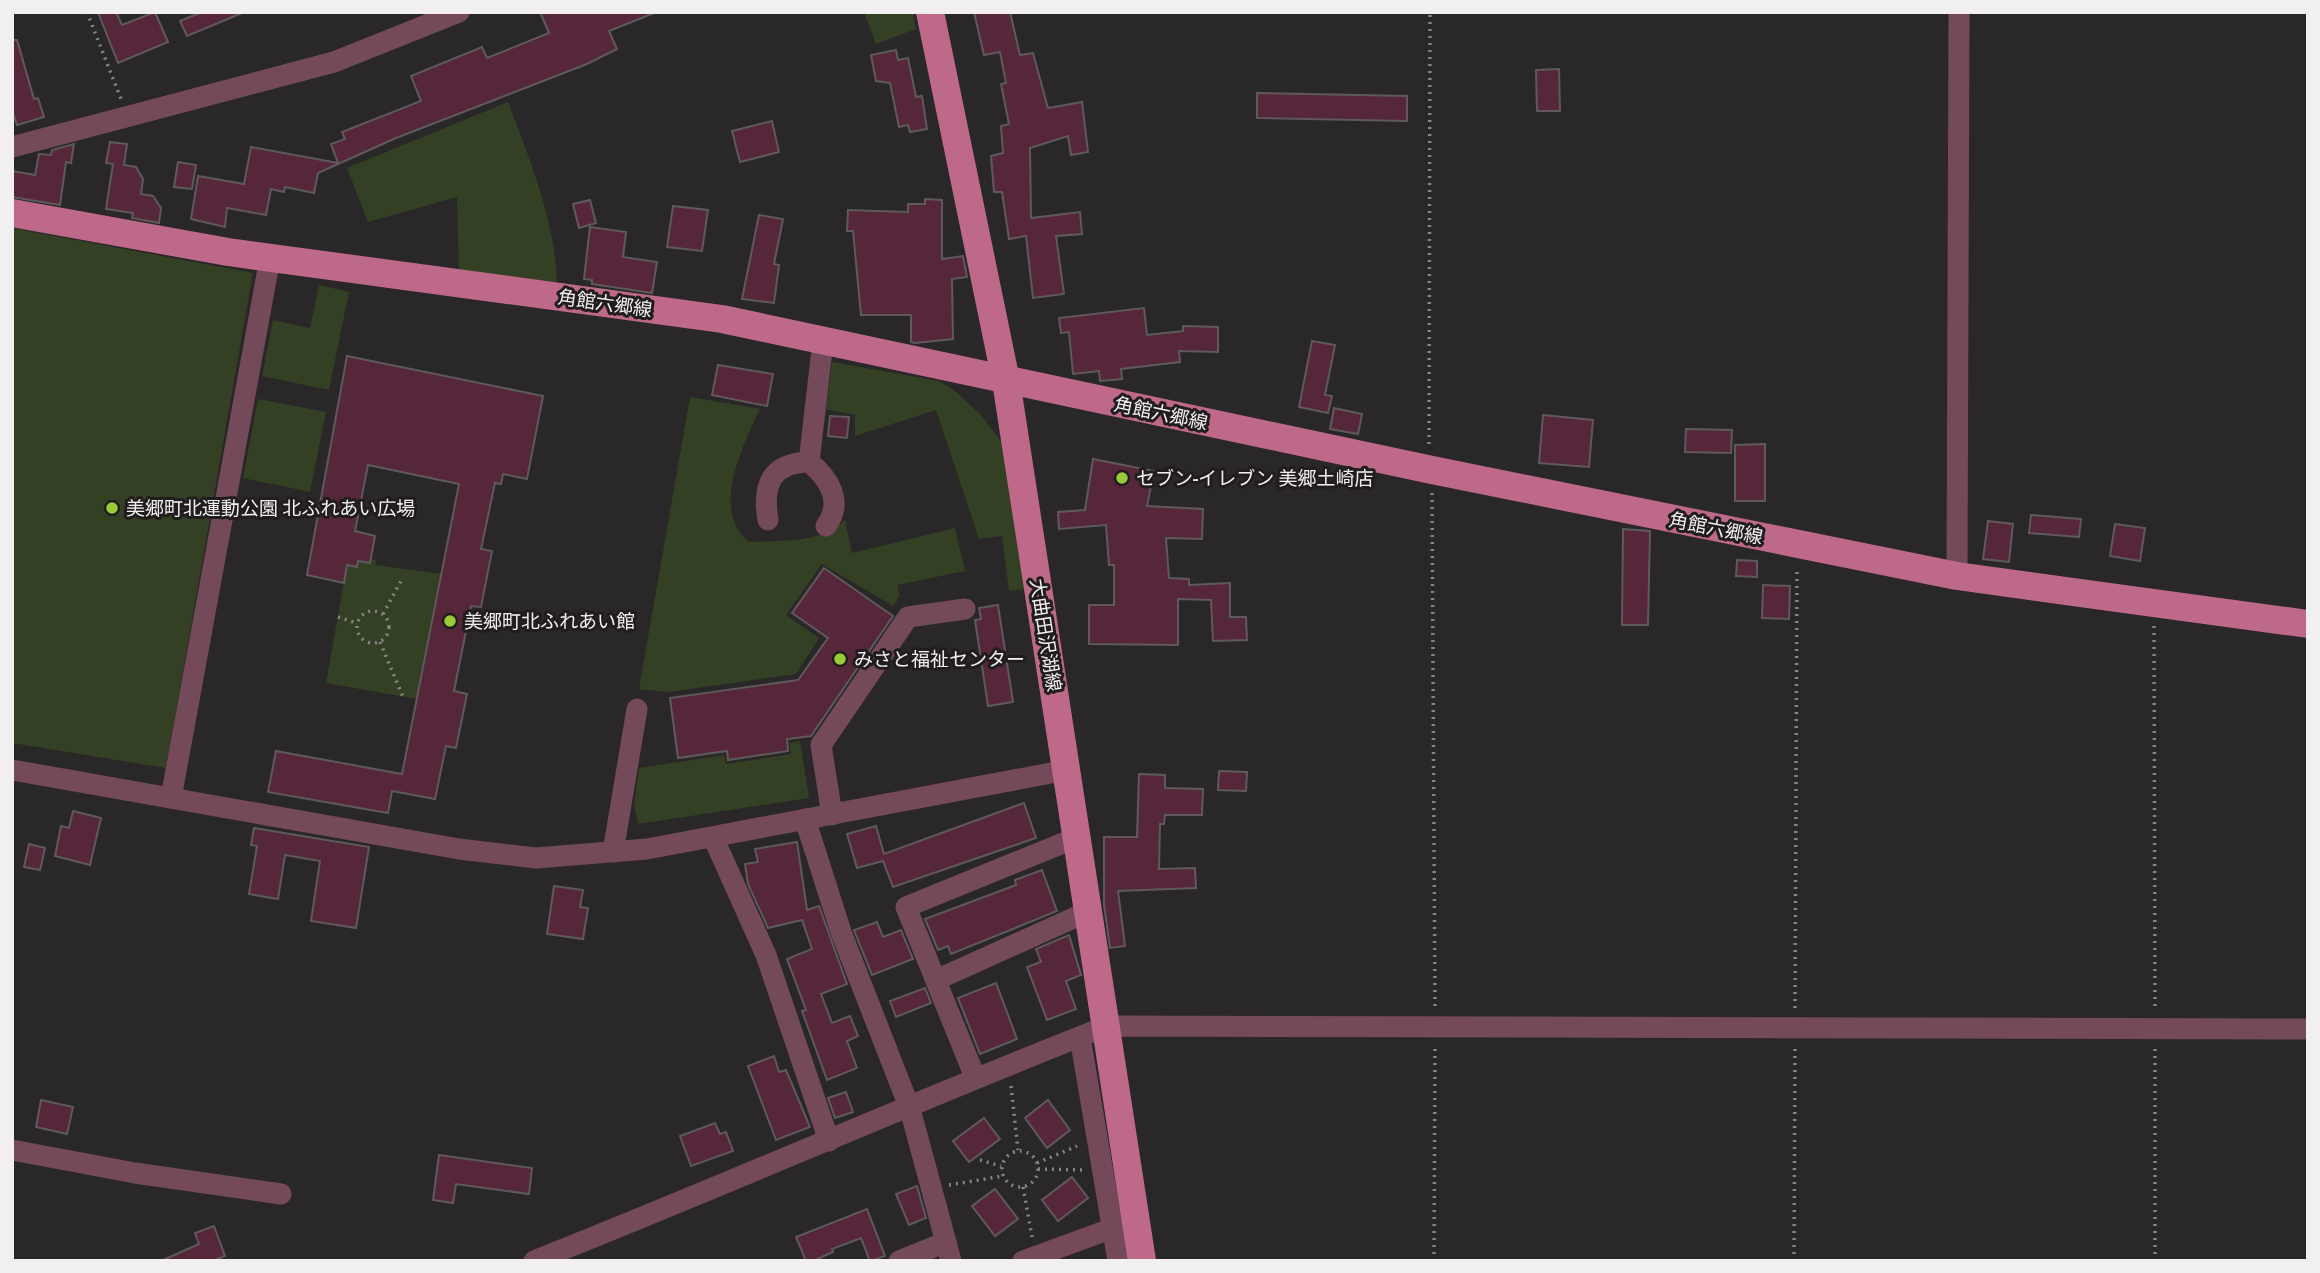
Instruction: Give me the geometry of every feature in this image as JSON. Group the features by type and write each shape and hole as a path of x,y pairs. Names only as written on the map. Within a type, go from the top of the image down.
{"main road":[{"name":"大曲田沢湖線","path":"930,12 1006,381 1142,1261"},
{"name":"角館六郷線","path":"12,213 270,258 722,319 1431,470 1957,576 2308,624"}],"street":[{"path":"12,147 334,62 459,12"},
{"path":"1957,576 1959,12"},
{"path":"171,798 270,258"},
{"path":"809,462 823,341"},
{"path":"768,520 765,504 769,483 777,471 791,463 809,462 825,474 832,491 834,516 827,526"},
{"path":"832,815 821,745 908,617 965,609"},
{"path":"613,852 637,709"},
{"path":"12,770 459,849 536,858 647,849 1067,770"},
{"path":"806,819 841,932 910,1108 949,1251 899,1261"},
{"path":"975,1077 906,907 1078,836"},
{"path":"713,837 766,955 830,1141"},
{"path":"936,980 1089,911"},
{"path":"534,1261 910,1108 975,1077 1107,1026 2308,1029"},
{"path":"1080,1037 1118,1261"},
{"path":"12,1150 135,1173 281,1195"},
{"path":"1029,1259 1113,1228"}],"path":[{"path":"87,12 128,117"},
{"path":"1430,12 1434,1261"},
{"path":"1794,1261 1798,544"},
{"path":"383,614 401,581"},
{"path":"2154,604 2155,1261"},
{"path":"369,611 383,614 389,630 380,642 373,644 363,640 357,632 357,623 369,611"},
{"path":"338,617 357,623"},
{"path":"380,642 402,697"},
{"path":"1009,1064 1018,1150"},
{"path":"1037,1163 1097,1137"},
{"path":"1018,1150 1030,1154 1038,1169 1034,1180 1023,1187 1008,1184 1001,1167 1007,1155 1018,1150"},
{"path":"981,1160 1001,1167"},
{"path":"1038,1169 1103,1171"},
{"path":"931,1188 1003,1176"},
{"path":"1023,1187 1029,1259"}],"green space":[{"path":"864,12 913,12 916,29 876,44"},
{"path":"508,102 547,215 556,262 557,286 459,274 457,197 368,222 347,168"},
{"name":"美郷町北運動公園 北ふれあい広場","path":"12,228 253,273 166,768 12,743"},
{"path":"319,285 349,292 329,390 262,376 273,320 310,328"},
{"path":"832,362 939,381 954,390 980,414 1003,444 1025,589 1009,591 1002,536 979,539 936,410 855,436 855,415 826,409"},
{"path":"690,397 760,409 739,458 731,495 732,513 738,529 749,542 812,537 835,528 845,520 852,553 955,528 965,571 897,585 900,595 893,606 822,564 786,615 819,638 796,674 669,692 639,689"},
{"path":"258,399 326,412 310,492 243,478"},
{"path":"359,556 376,560 376,565 442,574 417,699 326,683 347,565 357,566"},
{"path":"800,741 809,798 638,824 634,805 639,768 724,755 726,764 791,754 789,743"}],"building":[{"path":"98,12 116,12 122,25 155,12 168,42 118,63"},
{"path":"202,12 242,13 187,36 180,21"},
{"path":"540,12 654,13 609,31 617,49 587,64 396,138 318,173 314,193 285,187 284,192 271,189 266,215 227,208 225,227 191,219 198,176 244,184 251,147 338,163 331,144 345,139 342,132 421,101 411,76 482,47 487,58 549,33"},
{"path":"974,12 1010,12 1020,55 1033,53 1048,108 1082,102 1088,152 1071,155 1068,136 1030,148 1031,218 1080,212 1082,234 1056,236 1064,294 1033,298 1026,236 1009,239 1002,192 994,192 991,156 1003,153 1001,126 1009,124 1001,84 1006,83 1000,52 984,55"},
{"path":"12,40 17,40 34,99 38,98 44,117 17,125 12,110"},
{"path":"896,50 898,60 908,58 916,97 922,96 927,129 910,132 908,125 899,127 890,83 876,81 871,55"},
{"path":"1559,69 1560,111 1537,111 1536,70"},
{"path":"1257,93 1407,96 1407,121 1257,118"},
{"path":"772,121 779,152 740,162 732,131"},
{"path":"110,142 127,144 124,165 136,167 143,179 141,194 153,196 161,208 159,223 132,218 133,213 106,209 113,164 106,163"},
{"path":"74,144 71,163 66,162 60,205 12,197 12,171 35,175 39,154 51,155 52,150"},
{"path":"178,162 196,165 192,189 174,187"},
{"path":"925,199 942,200 942,259 963,256 967,277 952,279 953,339 915,343 911,342 911,315 861,315 853,231 847,231 848,210 908,212 908,204 925,204"},
{"path":"590,200 596,223 579,228 573,204"},
{"path":"673,206 708,210 702,251 667,247"},
{"path":"759,215 783,219 774,264 779,265 774,303 742,299"},
{"path":"590,227 626,232 623,257 657,262 652,293 592,284 592,280 584,279"},
{"path":"1144,308 1147,335 1183,331 1183,326 1218,327 1218,352 1179,351 1180,362 1121,369 1122,379 1100,381 1099,371 1073,374 1069,332 1061,333 1059,318"},
{"path":"1312,341 1335,345 1325,395 1332,396 1328,413 1299,407"},
{"path":"347,356 543,396 527,479 503,474 501,484 495,483 481,549 492,551 481,607 471,606 454,691 467,694 456,748 446,746 435,799 392,791 388,813 268,792 276,751 402,774 459,484 368,465 355,531 375,536 370,563 358,561 357,567 347,565 344,583 307,575"},
{"path":"718,365 773,374 767,406 712,395"},
{"path":"1334,408 1362,414 1358,434 1330,429"},
{"path":"1543,415 1593,420 1589,467 1539,463"},
{"path":"830,416 849,417 847,438 828,436"},
{"path":"1686,429 1732,430 1731,453 1685,452"},
{"path":"1765,444 1765,501 1735,501 1735,445"},
{"path":"1093,459 1154,471 1147,506 1203,509 1202,539 1166,538 1169,578 1189,579 1189,585 1230,583 1230,617 1246,617 1247,640 1213,641 1211,600 1178,599 1178,645 1089,644 1089,605 1114,605 1114,565 1109,565 1106,525 1059,529 1058,512 1085,510"},
{"path":"2031,515 2081,519 2079,537 2029,533"},
{"path":"1988,521 2013,524 2009,562 1983,559"},
{"path":"2115,524 2145,528 2140,561 2110,556"},
{"path":"1623,529 1650,531 1648,625 1622,625"},
{"path":"1737,560 1757,561 1757,577 1736,576"},
{"name":"みさと福祉センター","path":"824,568 893,616 811,736 787,739 788,751 728,760 727,751 678,758 670,698 798,680 828,638 792,613"},
{"path":"1763,585 1790,586 1789,619 1762,618"},
{"path":"998,605 1013,702 988,706 975,620 981,619 979,608"},
{"path":"1219,771 1247,772 1246,791 1218,790"},
{"path":"1139,774 1165,775 1165,788 1203,789 1202,815 1165,815 1164,824 1160,824 1159,869 1195,868 1196,888 1118,891 1125,946 1110,948 1104,905 1104,837 1137,837"},
{"path":"1024,803 1036,838 893,887 883,861 857,868 847,834 876,826 884,854"},
{"path":"73,811 101,818 90,865 55,856 61,826 69,828"},
{"path":"254,828 369,847 356,928 311,921 320,861 285,855 278,899 249,894 257,846 251,845"},
{"path":"797,842 807,910 819,906 847,984 821,994 832,1023 850,1016 858,1036 847,1041 857,1068 827,1080 787,959 812,949 802,920 768,928 748,884 745,864 758,862 755,849"},
{"path":"29,844 45,848 40,870 24,867"},
{"path":"1042,870 1057,911 951,954 948,946 938,950 925,919 1016,885 1015,880"},
{"path":"554,886 583,890 580,907 588,908 583,939 547,934"},
{"path":"877,922 883,937 901,930 913,959 872,975 854,930"},
{"path":"1069,935 1081,975 1066,981 1076,1009 1047,1020 1027,967 1041,962 1036,949"},
{"path":"996,983 1017,1039 980,1054 958,998"},
{"path":"925,988 931,1003 896,1017 890,1001"},
{"path":"774,1056 779,1072 786,1070 810,1127 776,1140 748,1066"},
{"path":"846,1092 853,1112 835,1118 828,1098"},
{"path":"41,1100 73,1107 67,1134 36,1127"},
{"path":"1048,1100 1070,1130 1047,1148 1025,1118"},
{"path":"984,1118 1000,1139 969,1162 953,1141"},
{"path":"715,1123 720,1134 726,1132 733,1151 691,1166 680,1136"},
{"path":"439,1155 532,1168 529,1194 456,1184 453,1203 433,1200"},
{"path":"1072,1177 1088,1198 1058,1221 1042,1200"},
{"path":"917,1186 926,1218 909,1225 896,1194"},
{"path":"995,1189 1018,1219 995,1236 972,1206"},
{"path":"867,1209 885,1256 870,1261 861,1238 832,1249 833,1252 813,1261 806,1261 796,1237"},
{"path":"214,1226 225,1256 212,1261 161,1261 199,1244 195,1233"}],"place":[{"name":"セブン-イレブン 美郷土崎店","path":"1122,478"},
{"name":"美郷町北運動公園 北ふれあい広場","path":"112,508"},
{"name":"美郷町北ふれあい館","path":"450,621"},
{"name":"みさと福祉センター","path":"840,659"}]}
